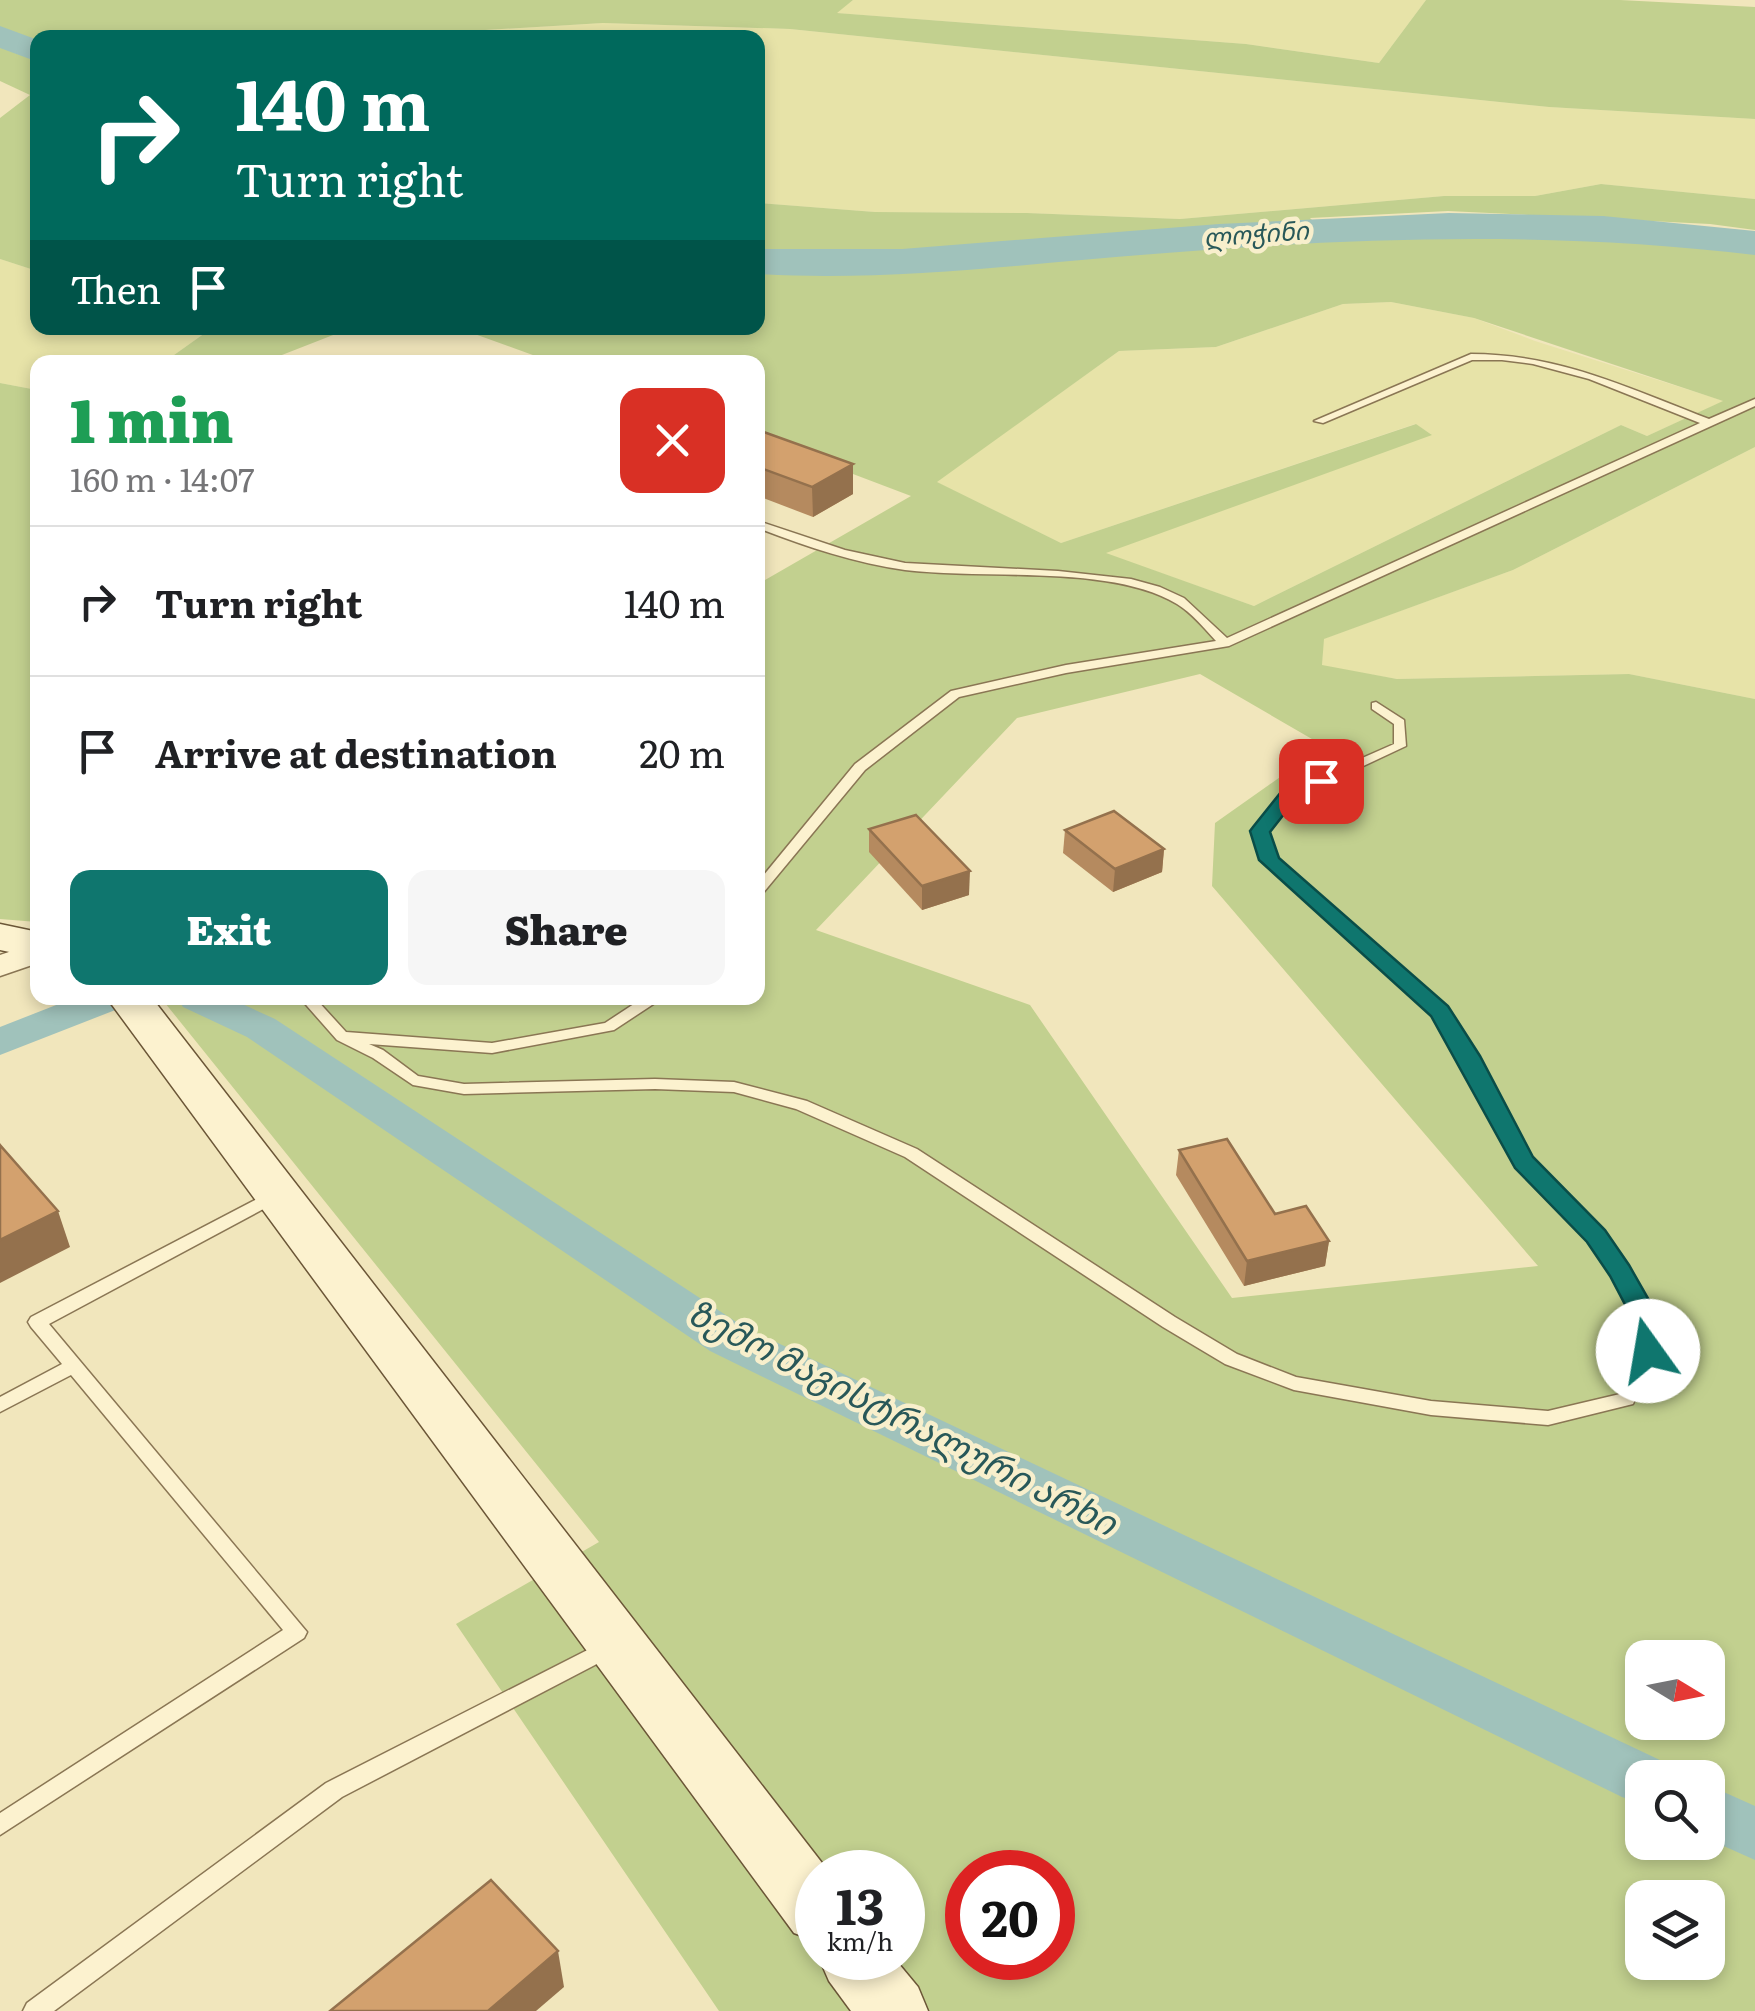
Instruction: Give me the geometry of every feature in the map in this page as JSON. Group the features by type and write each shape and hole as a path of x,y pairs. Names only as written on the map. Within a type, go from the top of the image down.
{"street":[{"path":"0,936 30,945"},
{"path":"0,966 30,952"},
{"path":"137,1007 795,1880"},
{"path":"869,1980 892,2011"}],"lane":[{"path":"1319,421 1471,357 1498,355 1538,359 1709,423"},
{"path":"765,882 860,767 954,694 1066,669 1224,642 1755,402"},
{"path":"765,527 846,558 1154,588 1183,602 1224,642"},
{"path":"313,1005 342,1038 378,1054 414,1080 464,1089 734,1086 801,1105 911,1153 1169,1322 1231,1358 1294,1383 1431,1408 1548,1418 1627,1398 1648,1351 1644,1316 1620,1272 1596,1236 1524,1162 1469,1056 1440,1011 1270,860 1260,831 1288,796 1400,746 1400,723 1376,706"},
{"path":"342,1038 492,1048 609,1027 642,1005"},
{"path":"0,1825 297,1632 37,1322 280,1193"},
{"path":"0,1405 73,1366"},
{"path":"35,2011 334,1790 618,1644"}],"shaded area":[{"path":"853,0 1426,0 1379,63 1246,44 836,13"},
{"path":"603,23 790,29 1549,107 1755,119 1755,199 1601,184 1535,196 1444,196 1180,219 875,212 765,204 765,30 486,30"},
{"path":"0,259 30,269 30,335 202,335 174,355 30,355 30,389 0,383"},
{"path":"1391,302 1474,318 1724,401 1647,436 1621,425 1254,606 1104,553 1431,434 1415,424 1061,543 936,482 1119,351 1216,347 1343,304"},
{"path":"1755,447 1755,699 1629,674 1397,679 1322,666 1323,639 1513,570"}],"green space":[{"path":"0,0 853,0 837,13 1246,44 1379,63 1426,0 1620,0 1755,7 1755,119 1549,107 790,29 603,23 486,30 30,30 30,95 0,81"},
{"path":"30,95 30,269 0,259 0,118"},
{"path":"1601,184 1755,199 1755,230 1710,224 1448,211 1310,218 1331,239 1596,238 1755,251 1755,447 1513,570 1324,639 1322,665 1397,679 1629,674 1755,699 1755,2011 719,2011 456,1624 599,1542 167,1005 765,1005 765,580 911,496 765,441 765,355 533,355 477,335 765,335 765,204 875,212 1180,219 1444,196 1535,196","holes":["1391,302 1474,318 1723,401 1647,436 1621,425 1254,606 1106,553 1432,435 1416,424 1061,543 937,482 1119,351 1216,347 1343,304","1200,674 1324,746 1215,823 1212,886 1538,1266 1232,1298 1030,1005 816,930 1017,718"]},
{"path":"202,335 333,335 282,355 174,355"},
{"path":"0,383 30,389 30,921 0,919"}],"building":[{"path":"765,433 853,464 812,487 765,470"},
{"path":"1114,811 1164,849 1115,869 1065,830"},
{"path":"916,815 970,871 922,886 869,829"},
{"path":"1227,1139 1275,1214 1306,1206 1329,1241 1247,1261 1179,1150"},
{"path":"0,1145 58,1211 0,1240"},
{"path":"491,1880 558,1951 488,2011 330,2011"}],"waterway":[{"name":"ლოჭინი","path":"0,36 30,49"},
{"name":"ლოჭინი","path":"765,262 902,262 1219,236 1449,225 1603,228 1755,243"},
{"name":"ზემო მაგისტრალური არხი","path":"0,1042 92,1005"},
{"name":"ზემო მაგისტრალური არხი","path":"212,1005 261,1028 727,1339 1625,1771"},
{"name":"ზემო მაგისტრალური არხი","path":"1725,1819 1755,1834"}],"route":[{"path":"1321,781 1288,796 1260,831 1270,860 1440,1011 1469,1056 1524,1162 1596,1236 1620,1272 1644,1316 1648,1351"}]}
